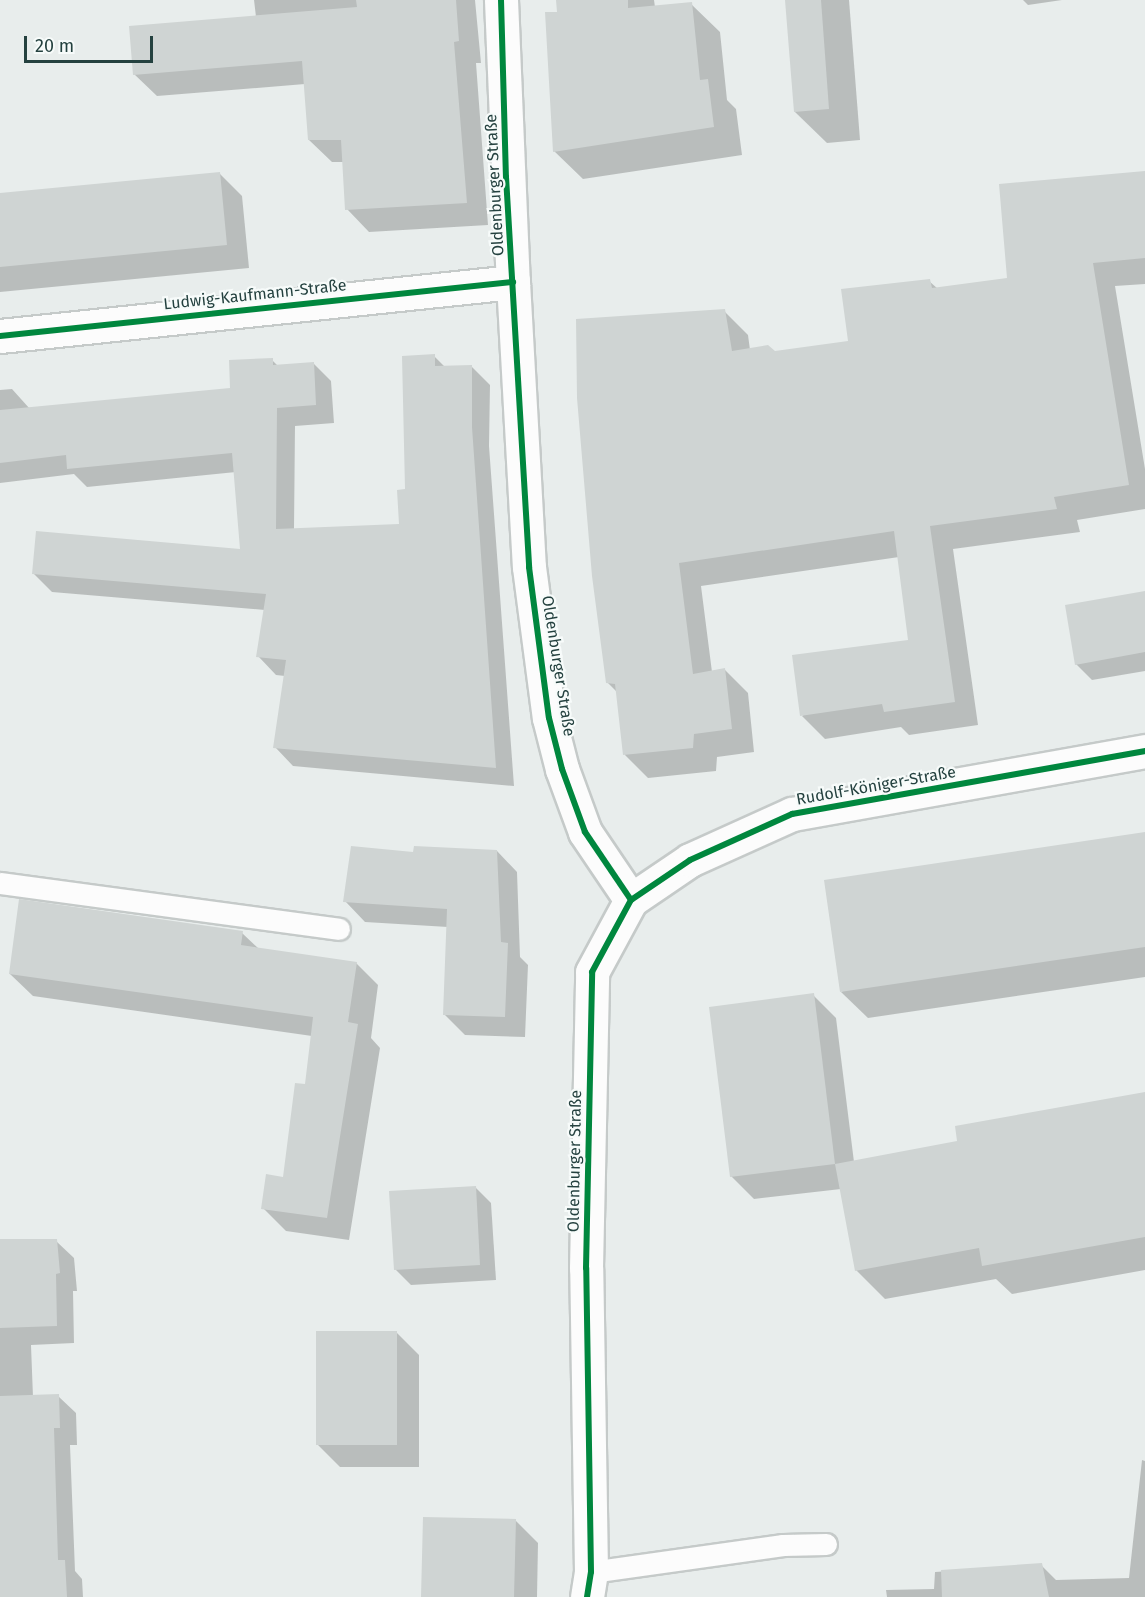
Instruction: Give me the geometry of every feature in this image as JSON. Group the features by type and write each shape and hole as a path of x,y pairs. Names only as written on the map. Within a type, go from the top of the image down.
{"street":[{"name":"Oldenburger Straße","path":"501,0 513,282 529,567 549,718 562,769 585,832 631,900 592,972 586,1268 589,1584"},
{"name":"Ludwig-Kaufmann-Straße","path":"0,336 513,282"},
{"name":"Rudolf-Königer-Straße","path":"631,900 690,860 792,814 1145,751"}],"lane":[{"path":"0,883 339,929"},
{"path":"589,1584 783,1545 826,1544"}],"building":[{"path":"356,0 456,0 459,41 454,42 467,203 345,210 341,140 308,140 302,61 133,75 129,26 357,7"},
{"path":"556,0 628,0 628,8 692,2 700,80 708,79 714,127 553,152 545,12 557,12"},
{"path":"785,0 821,0 829,109 794,112"},
{"path":"1145,171 1145,258 1093,263 1129,485 1054,497 1057,509 930,526 955,702 884,712 882,704 800,716 792,655 908,640 894,531 679,563 693,674 725,668 732,729 694,734 693,748 623,755 615,684 606,683 592,576 577,398 576,319 725,309 732,351 768,345 775,351 848,341 841,289 930,279 932,288 1007,278 999,184"},
{"path":"220,172 227,245 0,267 0,193"},
{"path":"435,354 435,366 472,365 472,427 496,768 273,748 286,660 256,657 266,594 32,574 36,531 240,549 232,453 67,469 66,455 0,463 0,410 230,388 229,360 273,358 273,365 314,362 316,405 277,408 276,529 399,524 397,490 405,489 402,356"},
{"path":"1145,591 1145,652 1075,665 1065,605"},
{"path":"1145,832 1145,947 840,992 824,880"},
{"path":"351,846 413,852 414,846 497,850 501,942 508,943 505,1017 443,1015 447,909 343,902"},
{"path":"19,899 243,931 241,945 357,962 348,1022 358,1024 327,1218 261,1209 266,1174 283,1177 295,1083 305,1084 313,1017 9,974"},
{"path":"814,993 835,1164 730,1177 709,1007"},
{"path":"1145,1092 1145,1237 982,1266 979,1248 855,1271 835,1164 957,1141 955,1126"},
{"path":"476,1186 480,1265 394,1270 389,1191"},
{"path":"0,1239 57,1239 60,1273 56,1274 57,1326 0,1328"},
{"path":"316,1331 397,1331 397,1445 316,1445"},
{"path":"59,1394 60,1428 54,1428 58,1560 65,1560 67,1597 0,1597 0,1396"},
{"path":"423,1517 516,1519 514,1597 421,1597"},
{"path":"1042,1563 1049,1597 942,1597 941,1570"}],"cycle path":[{"path":"501,0 506,177 529,567 549,718 562,769 585,832 631,900"},
{"path":"0,336 513,282"},
{"path":"587,1597 591,1572 586,1268 592,972 631,900 690,860 792,814 1145,751"}]}
